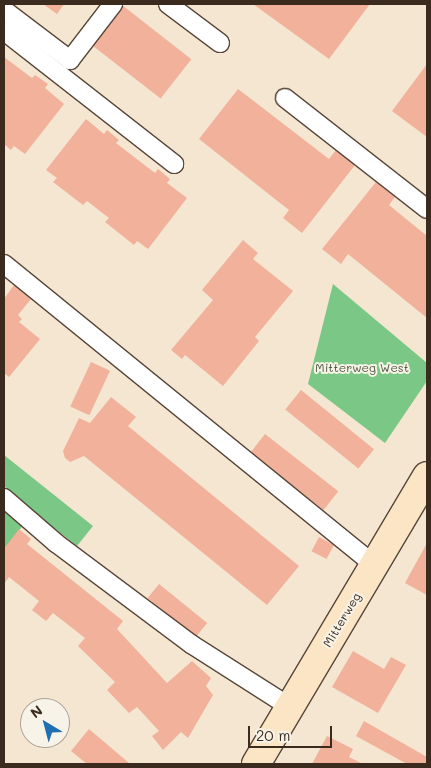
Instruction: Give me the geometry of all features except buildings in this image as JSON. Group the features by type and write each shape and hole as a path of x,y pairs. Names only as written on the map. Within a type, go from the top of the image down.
{"street":[{"name":"Mitterweg","path":"256,764 427,476"}],"lane":[{"path":"4,10 70,60 113,4"},
{"path":"168,4 220,43"},
{"path":"4,31 174,164"},
{"path":"285,98 427,209"},
{"path":"4,264 375,565"},
{"path":"4,498 56,543 191,644 290,707"}],"green space":[{"name":"Mitterweg West","path":"333,284 427,363 427,381 385,443 308,384"},
{"path":"4,455 93,526 77,546 34,512 4,549 4,495 8,490 4,486"}]}
